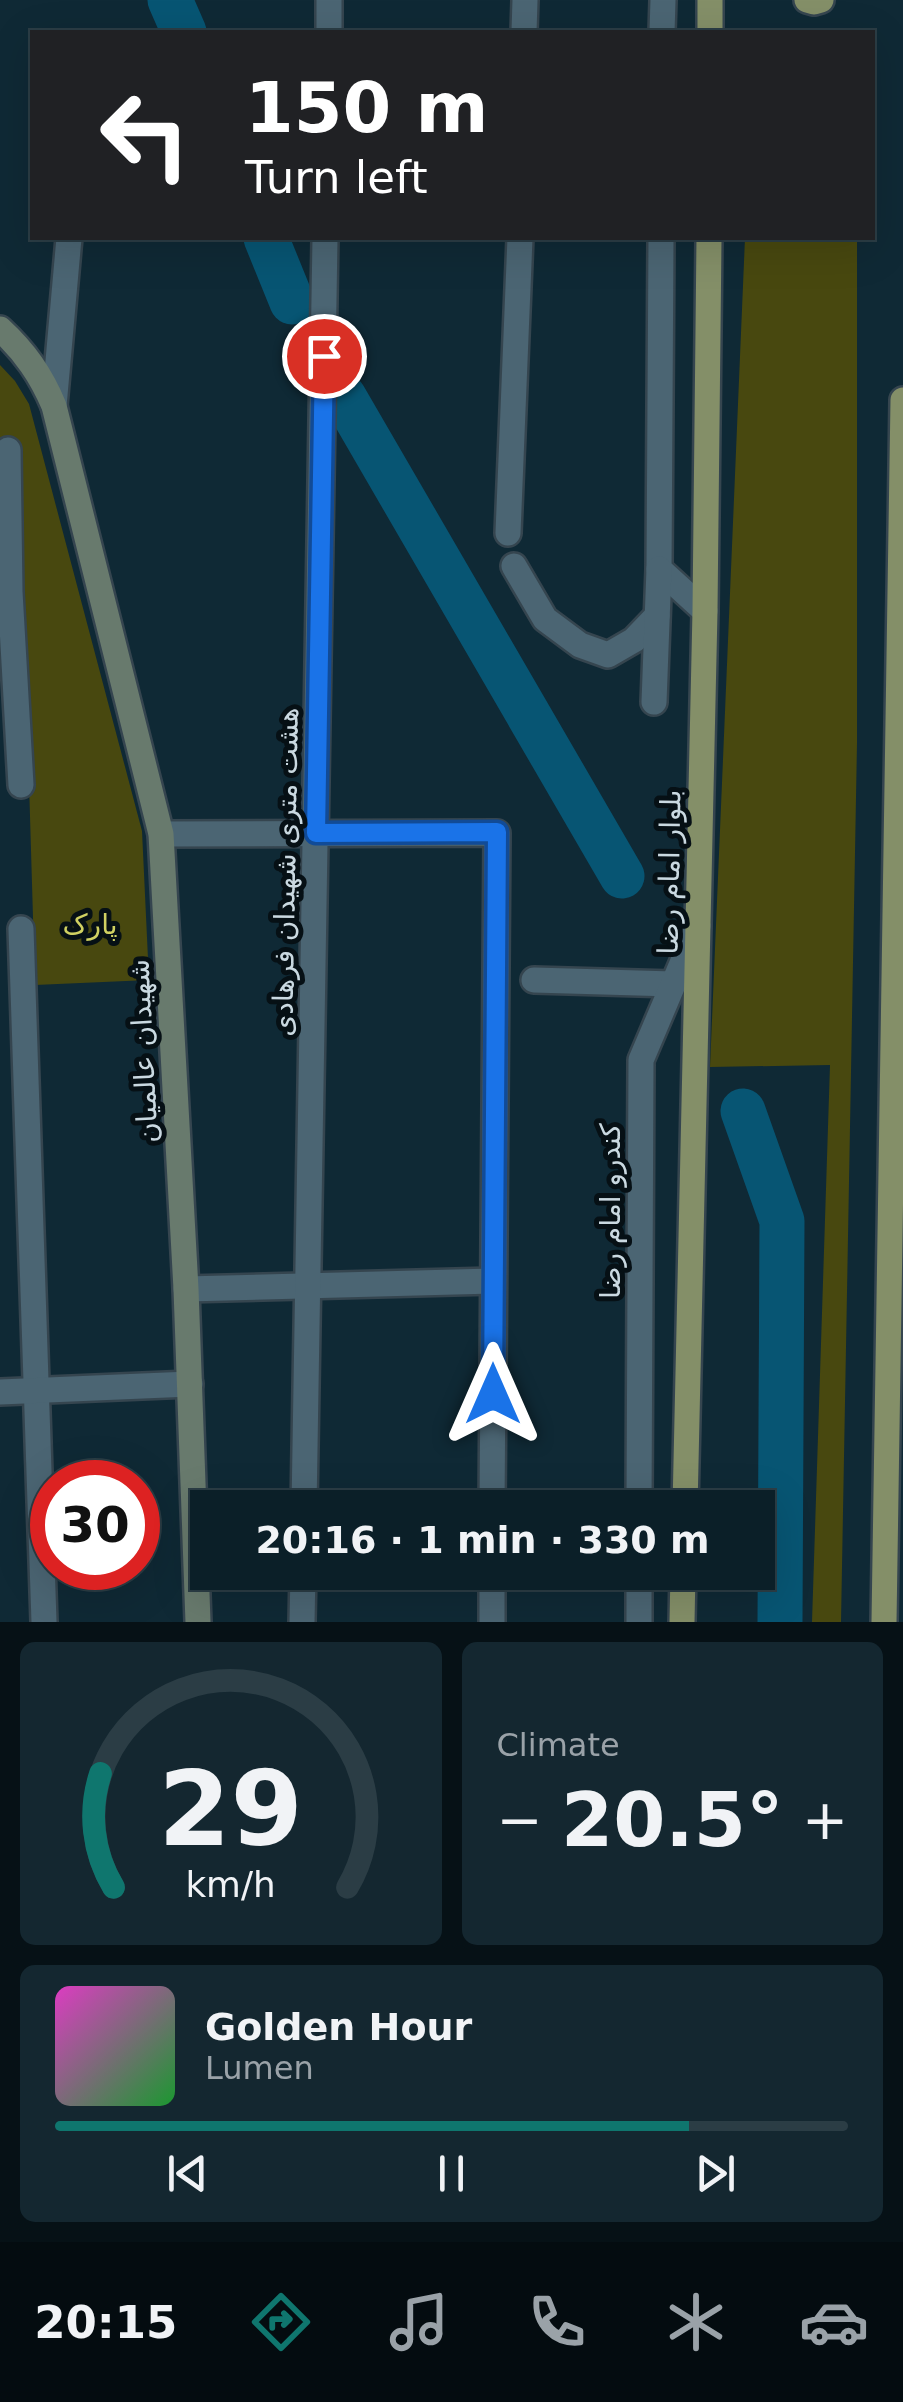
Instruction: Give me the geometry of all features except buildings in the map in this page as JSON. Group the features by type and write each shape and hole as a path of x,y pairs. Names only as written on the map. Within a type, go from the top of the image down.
{"main road":[{"path":"710,0 710,30"},
{"path":"807,0 820,0"},
{"name":"بلوار امام رضا","path":"685,1490 709,240"},
{"path":"884,1622 903,400"},
{"path":"682,1622 683,1590"}],"street":[{"path":"329,0 329,30"},
{"path":"524,30 525,0"},
{"path":"662,30 663,0"},
{"path":"54,406 69,240"},
{"name":"هشت متری شهیدان فرهادی","path":"304,1490 325,240"},
{"path":"508,534 520,240"},
{"path":"654,702 661,240"},
{"name":"شهیدان عالمیان","path":"0,329 27,355 54,406 161,834 186,1289 198,1622"},
{"path":"8,450 5,592 20,784"},
{"path":"514,566 545,619 580,645 608,655 634,640 657,616"},
{"path":"659,569 704,610"},
{"path":"161,834 497,832 492,1490"},
{"name":"کندرو امام رضا","path":"639,1490 641,1060 698,926"},
{"path":"21,929 44,1622"},
{"path":"534,980 673,984"},
{"path":"891,1152 903,1127"},
{"path":"186,1289 493,1282"},
{"path":"0,1392 190,1384"},
{"path":"302,1622 303,1590"},
{"path":"492,1590 492,1622"},
{"path":"639,1590 639,1622"}],"green space":[{"path":"745,240 857,240 857,743 841,1622 812,1622 830,1065 710,1067"},
{"name":"پارک","path":"0,365 29,404 142,831 149,980 35,985 19,445 0,445"}],"waterway":[{"path":"170,0 183,30"},
{"path":"267,240 292,302"},
{"path":"344,397 622,876"},
{"path":"743,1111 782,1221 780,1622"}],"route":[{"path":"324,356 316,833 497,832 493,1394"}]}
